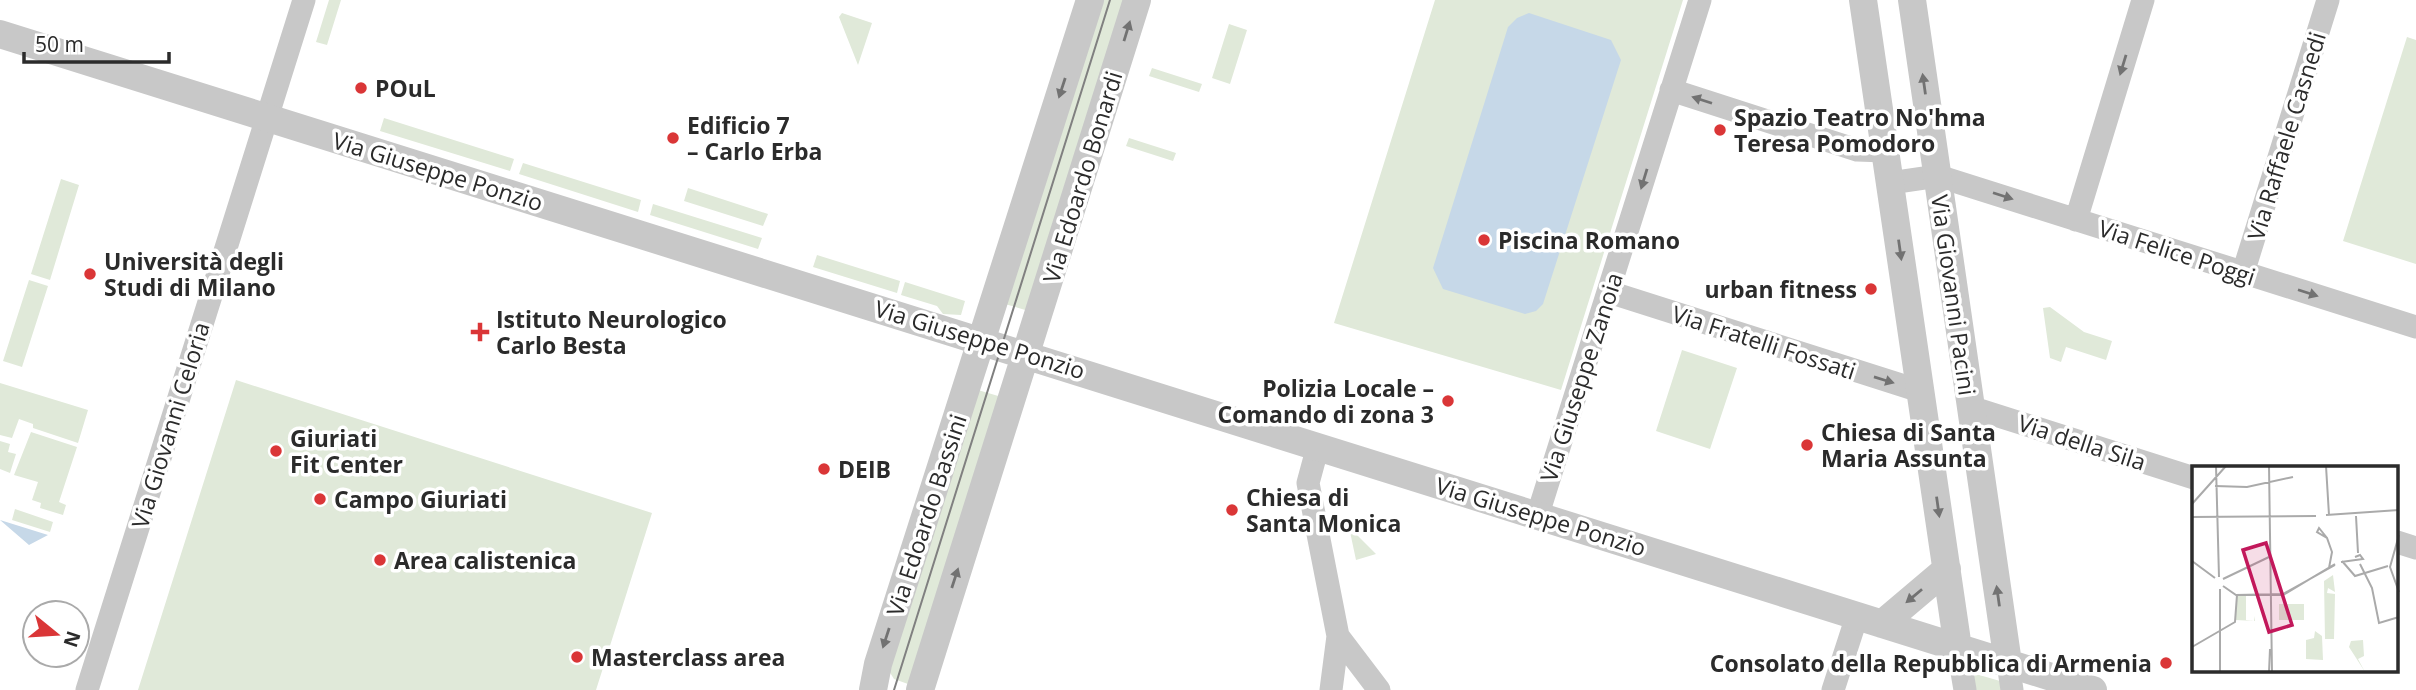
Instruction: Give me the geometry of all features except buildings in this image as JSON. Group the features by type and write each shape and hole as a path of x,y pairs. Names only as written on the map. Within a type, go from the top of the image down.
{"street":[{"name":"Via Giovanni Celoria","path":"87,690 304,0"},
{"name":"Via Edoardo Bonardi","path":"982,340 1090,0"},
{"name":"Via Edoardo Bonardi","path":"1026,354 1137,0"},
{"name":"Via Giuseppe Zanoia","path":"1538,514 1700,0"},
{"name":"Via Giovanni Pacini","path":"1863,0 1965,690"},
{"name":"Via Giovanni Pacini","path":"1912,0 2010,677"},
{"path":"2076,220 2143,0"},
{"name":"Via Raffaele Casnedi","path":"2243,273 2328,0"},
{"name":"Via Giuseppe Ponzio","path":"0,34 1538,514 1958,648"},
{"path":"1671,90 1857,150 1885,151"},
{"name":"Via Giovanni Pacini","path":"1890,183 1938,176"},
{"name":"Via Felice Poggi","path":"1938,176 2416,327"},
{"name":"Via Fratelli Fossati","path":"1608,292 1920,391"},
{"name":"Via Edoardo Bassini","path":"873,690 878,664 982,340"},
{"name":"Via Edoardo Bassini","path":"920,690 1026,354"},
{"name":"Via della Sila","path":"1970,407 2192,477"},
{"path":"1318,446 1308,483 1338,636 1331,690"},
{"path":"2398,542 2416,548"},
{"path":"1833,690 1869,620 1947,569"},
{"path":"1338,636 1379,690"},
{"path":"1958,648 2010,677 2077,688"}],"green space":[{"path":"329,0 341,0 327,45 316,42"},
{"path":"1101,0 1130,0 1032,312 1005,304"},
{"name":"Piscina Romano","path":"1435,0 1683,0 1561,390 1334,323"},
{"path":"842,13 872,23 858,65 839,17"},
{"path":"1229,24 1247,30 1230,84 1212,78"},
{"path":"2407,37 2416,40 2416,264 2343,241"},
{"path":"1152,68 1202,84 1199,92 1149,76"},
{"path":"384,118 514,159 510,171 380,131"},
{"path":"1129,138 1176,153 1173,161 1126,146"},
{"path":"523,163 641,200 638,212 519,174"},
{"path":"61,179 79,185 50,280 31,274"},
{"path":"688,188 768,214 763,226 684,201"},
{"path":"653,204 762,238 758,249 650,215"},
{"path":"817,255 900,281 897,293 813,267"},
{"path":"29,280 48,286 22,367 3,361"},
{"path":"905,282 965,301 961,315 943,314 937,306 901,295"},
{"path":"2050,307 2084,332 2112,341 2106,360 2066,347 2061,362 2050,358 2043,308"},
{"path":"1682,350 1737,368 1710,449 1656,431"},
{"name":"Campo Giuriati","path":"236,380 652,513 596,690 138,690"},
{"path":"0,383 88,410 78,443 33,428 33,424 19,419 12,438 0,435"},
{"path":"978,390 1005,398 908,684 894,679 889,671"},
{"path":"31,432 77,447 59,502 66,505 63,515 40,508 41,503 32,500 38,482 14,475"},
{"path":"0,441 10,444 8,452 16,454 10,473 0,469"},
{"path":"15,509 53,522 50,532 12,520"},
{"path":"1349,527 1376,554 1356,560"},
{"path":"1969,672 2000,681 2002,690 1972,690"}],"water":[{"name":"Piscina Romano","path":"1529,13 1611,40 1621,60 1543,304 1536,311 1525,314 1443,289 1433,268 1508,27 1517,18"},
{"path":"0,520 48,535 29,545"}],"tram line":[{"path":"894,690 1110,0"}],"place":[{"name":"POuL","path":"361,88"},
{"name":"Spazio Teatro No'hma Teresa Pomodoro","path":"1720,130"},
{"name":"Edificio 7 – Carlo Erba","path":"673,138"},
{"name":"Piscina Romano","path":"1484,240"},
{"name":"Università degli Studi di Milano","path":"90,274"},
{"name":"urban fitness","path":"1871,289"},
{"name":"Istituto Neurologico Carlo Besta","path":"480,332"},
{"name":"Polizia Locale – Comando di zona 3","path":"1448,401"},
{"name":"Chiesa di Santa Maria Assunta","path":"1807,445"},
{"name":"Giuriati Fit Center","path":"276,451"},
{"name":"DEIB","path":"824,469"},
{"name":"Campo Giuriati","path":"320,499"},
{"name":"Chiesa di Santa Monica","path":"1232,510"},
{"name":"Area calistenica","path":"380,560"},
{"name":"Masterclass area","path":"577,657"},
{"name":"Consolato della Repubblica di Armenia","path":"2166,663"}]}
